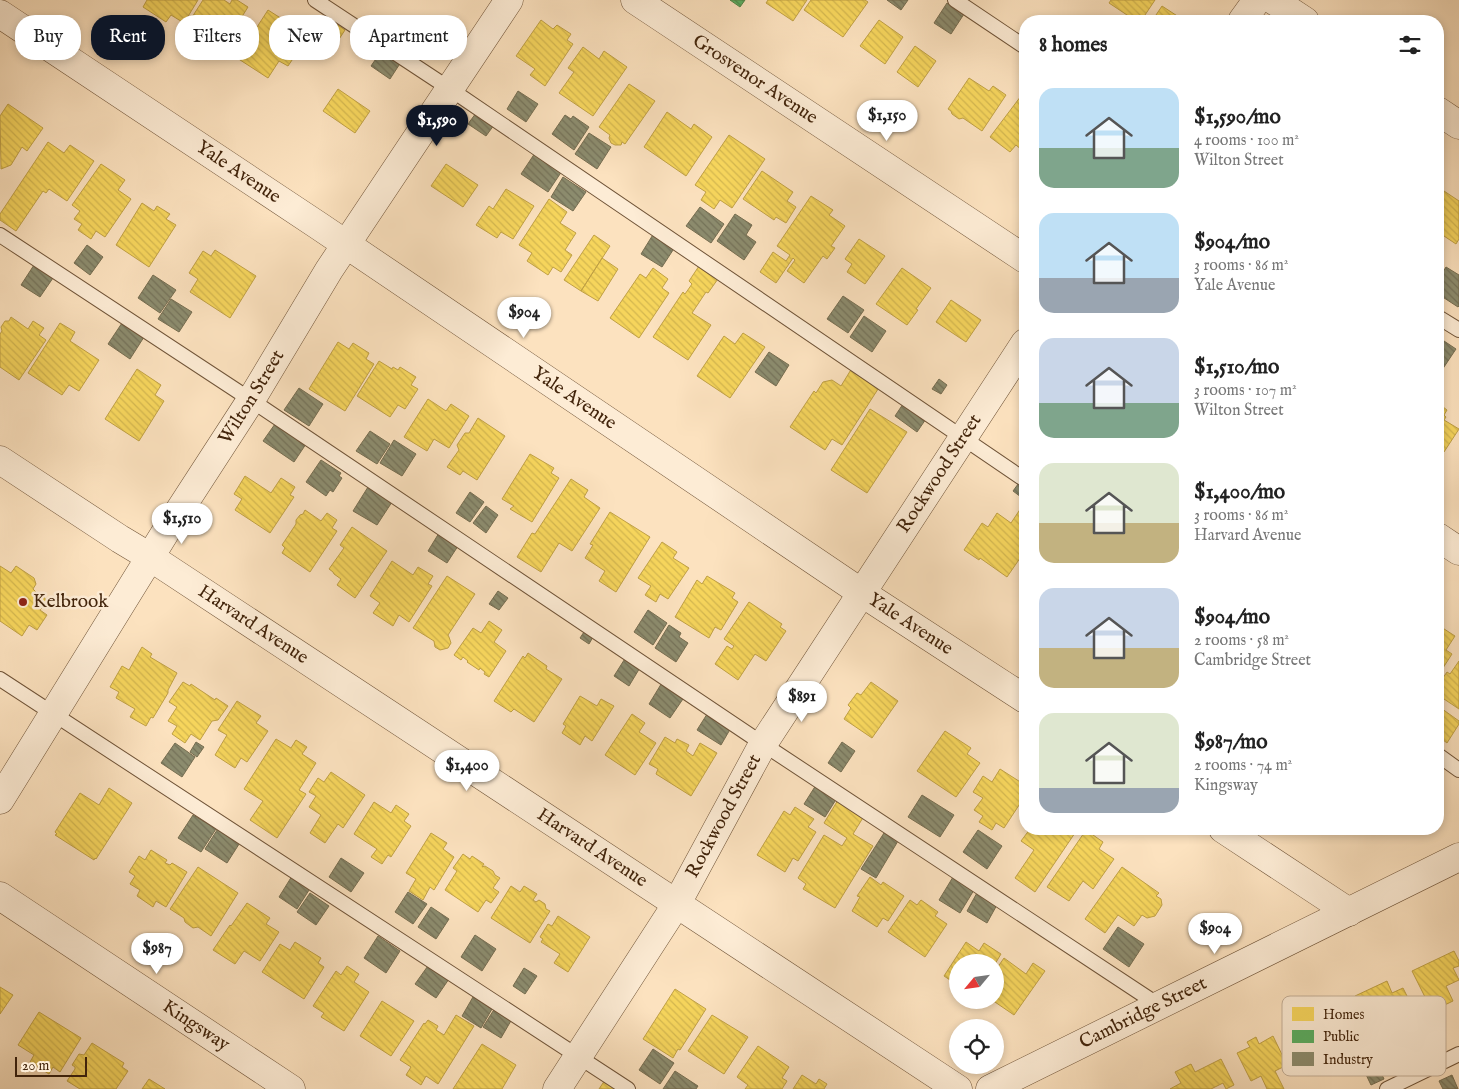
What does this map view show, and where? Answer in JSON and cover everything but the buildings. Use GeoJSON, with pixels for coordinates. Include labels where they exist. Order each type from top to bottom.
{"type":"FeatureCollection","features":[{"type":"Feature","properties":{"kind":"street","name":"Wilton Street"},"geometry":{"type":"LineString","coordinates":[[0,800],[329,270],[509,0]]}},
{"type":"Feature","properties":{"kind":"street","name":"Grosvenor Avenue"},"geometry":{"type":"LineString","coordinates":[[635,0],[1019,255]]}},
{"type":"Feature","properties":{"kind":"street"},"geometry":{"type":"LineString","coordinates":[[1246,15],[1257,0]]}},
{"type":"Feature","properties":{"kind":"street"},"geometry":{"type":"LineString","coordinates":[[1273,0],[1296,15]]}},
{"type":"Feature","properties":{"kind":"street","name":"Yale Avenue"},"geometry":{"type":"LineString","coordinates":[[0,14],[862,593],[1019,695]]}},
{"type":"Feature","properties":{"kind":"street"},"geometry":{"type":"LineString","coordinates":[[1444,115],[1459,125]]}},
{"type":"Feature","properties":{"kind":"street","name":"Rockwood Street"},"geometry":{"type":"LineString","coordinates":[[558,1089],[676,905],[763,744],[1019,352]]}},
{"type":"Feature","properties":{"kind":"street","name":"Harvard Avenue"},"geometry":{"type":"LineString","coordinates":[[0,460],[958,1089]]}},
{"type":"Feature","properties":{"kind":"street"},"geometry":{"type":"LineString","coordinates":[[1444,541],[1459,551]]}},
{"type":"Feature","properties":{"kind":"street"},"geometry":{"type":"LineString","coordinates":[[1232,835],[1350,912]]}},
{"type":"Feature","properties":{"kind":"street","name":"Cambridge Street"},"geometry":{"type":"LineString","coordinates":[[990,1089],[1459,857]]}},
{"type":"Feature","properties":{"kind":"street","name":"Kingsway"},"geometry":{"type":"LineString","coordinates":[[0,896],[291,1089]]}},
{"type":"Feature","properties":{"kind":"lane"},"geometry":{"type":"LineString","coordinates":[[315,0],[450,89],[1019,476]]}},
{"type":"Feature","properties":{"kind":"lane"},"geometry":{"type":"LineString","coordinates":[[955,0],[1019,43]]}},
{"type":"Feature","properties":{"kind":"lane"},"geometry":{"type":"LineString","coordinates":[[0,235],[763,744],[1160,1006]]}},
{"type":"Feature","properties":{"kind":"lane"},"geometry":{"type":"LineString","coordinates":[[1444,321],[1459,330]]}},
{"type":"Feature","properties":{"kind":"lane"},"geometry":{"type":"LineString","coordinates":[[0,678],[628,1089]]}},
{"type":"Feature","properties":{"kind":"lane"},"geometry":{"type":"LineString","coordinates":[[1444,759],[1459,770]]}},
{"type":"Feature","properties":{"kind":"lane"},"geometry":{"type":"LineString","coordinates":[[1446,1060],[1459,1054]]}},
{"type":"Feature","properties":{"kind":"lane"},"geometry":{"type":"LineString","coordinates":[[1387,1089],[1414,1076]]}},
{"type":"Feature","properties":{"kind":"place","name":"Kelbrook"},"geometry":{"type":"Point","coordinates":[23,602]}}]}
